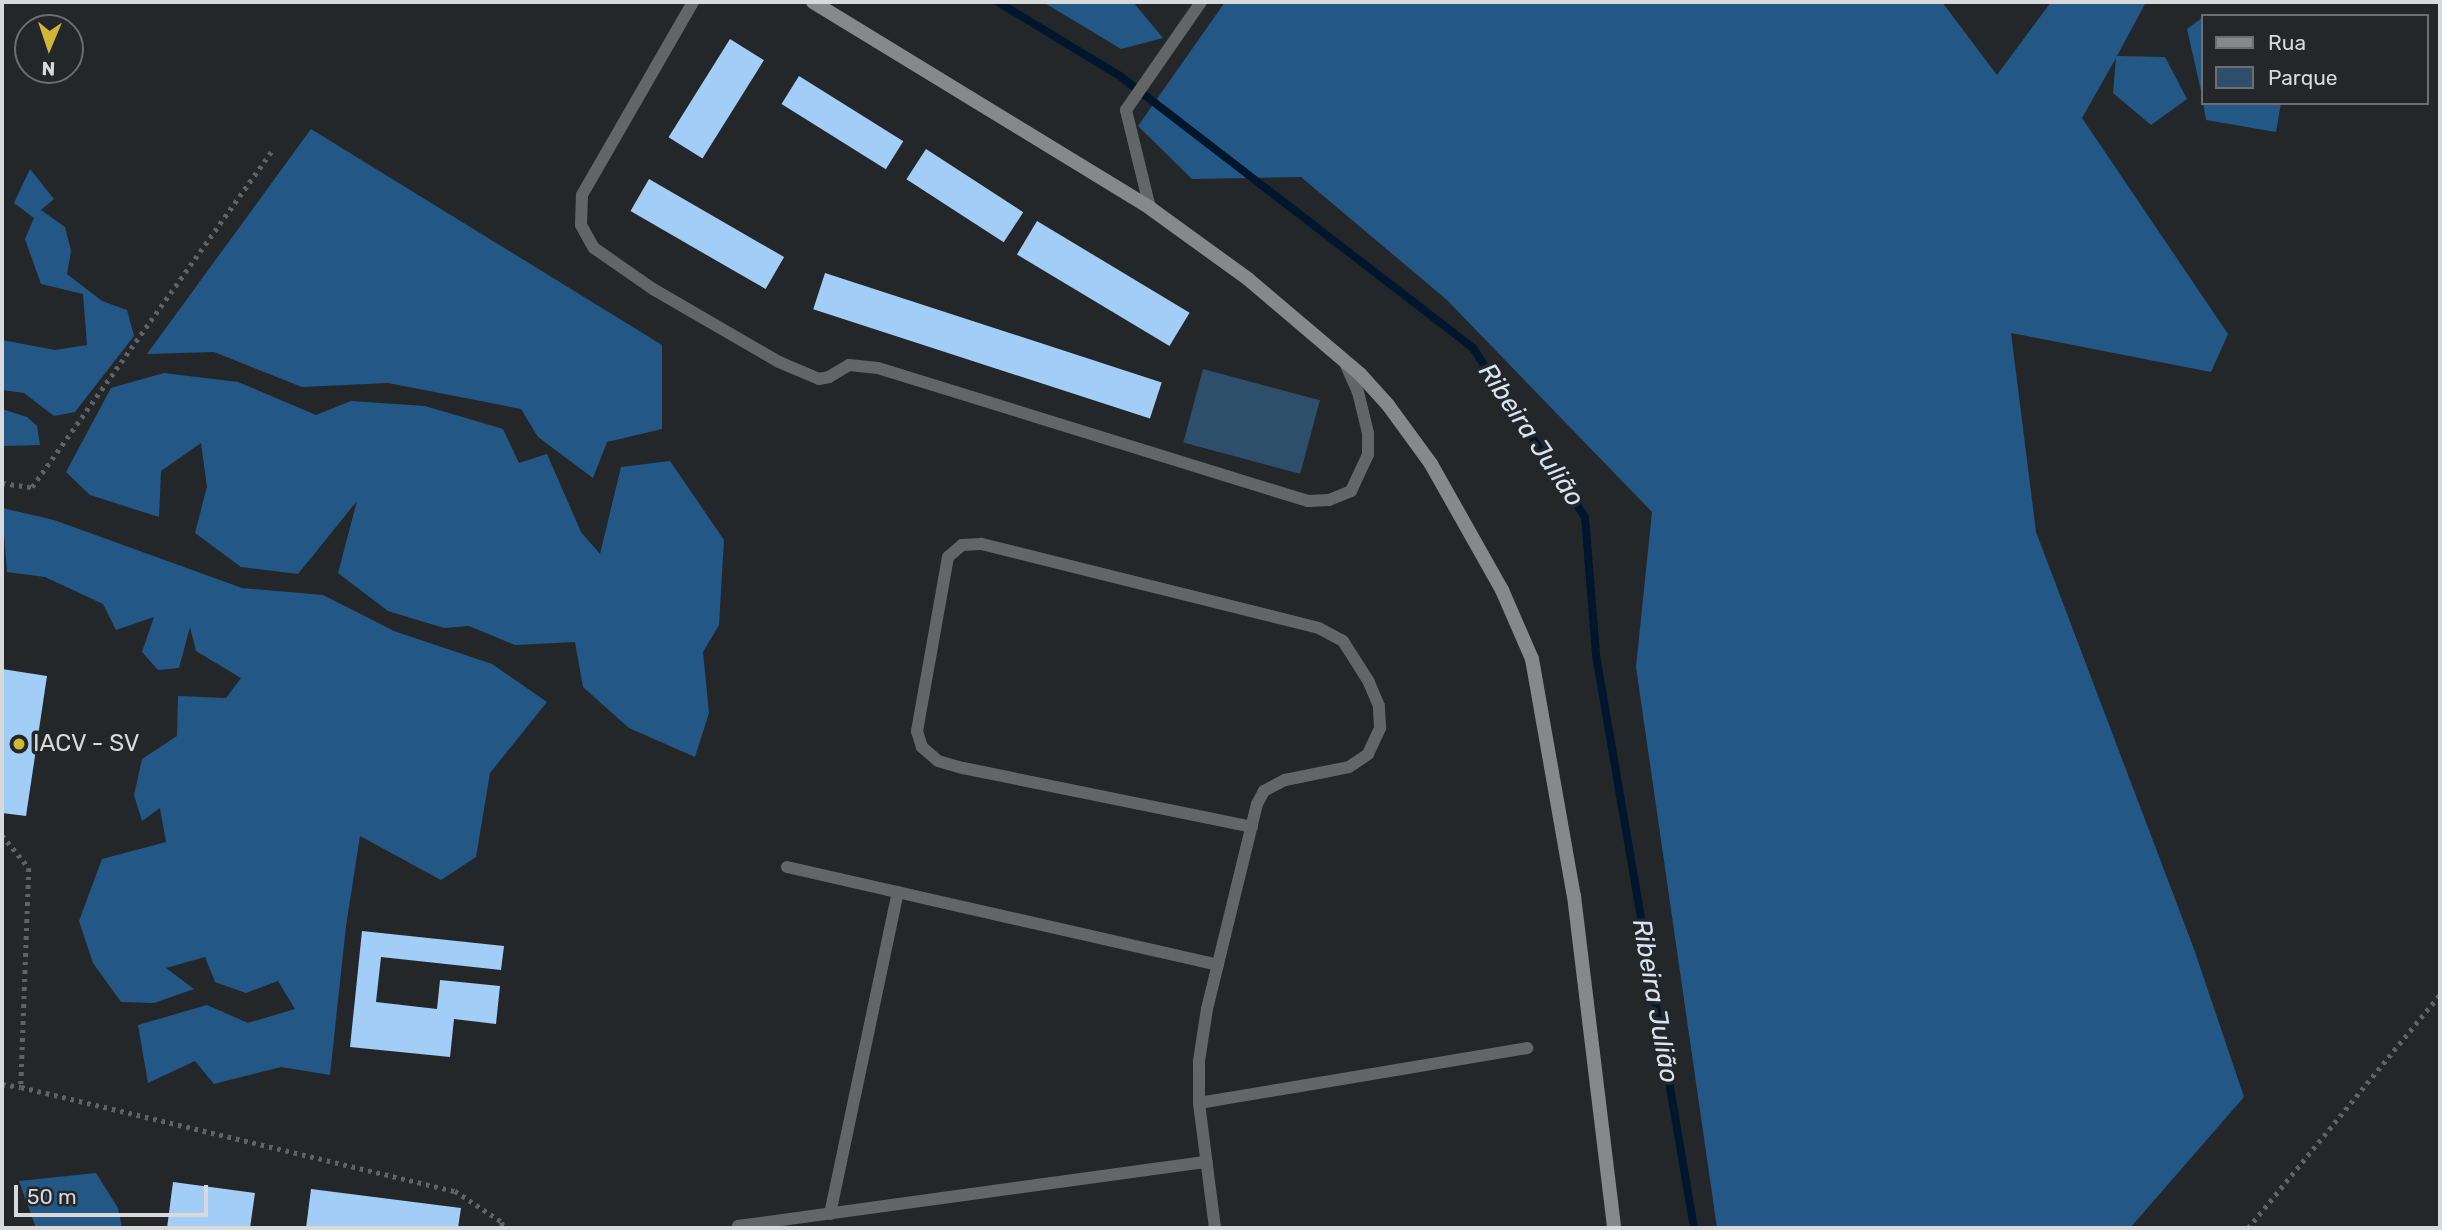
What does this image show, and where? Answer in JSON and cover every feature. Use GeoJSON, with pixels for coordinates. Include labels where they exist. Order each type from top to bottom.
{"type":"FeatureCollection","features":[{"type":"Feature","properties":{"kind":"main road"},"geometry":{"type":"LineString","coordinates":[[813,2],[1150,208],[1248,279],[1341,355],[1388,405],[1431,464],[1502,590],[1532,659],[1574,896],[1614,1228]]}},
{"type":"Feature","properties":{"kind":"lane"},"geometry":{"type":"LineString","coordinates":[[693,2],[582,195],[581,225],[594,248],[653,289],[779,362],[819,379],[829,377],[849,365],[878,368],[1297,500],[1319,501],[1336,498],[1351,491],[1363,471],[1370,444],[1358,391],[1341,355]]}},
{"type":"Feature","properties":{"kind":"lane"},"geometry":{"type":"LineString","coordinates":[[1150,208],[1126,110],[1201,2]]}},
{"type":"Feature","properties":{"kind":"lane"},"geometry":{"type":"LineString","coordinates":[[1215,1228],[1199,1103],[1199,1060],[1218,965],[1252,827],[1264,791],[1285,780],[1349,767],[1368,754],[1380,728],[1379,706],[1369,682],[1343,641],[1319,628],[981,544],[962,545],[948,557],[917,731],[922,747],[938,761],[963,768],[1252,827]]}},
{"type":"Feature","properties":{"kind":"lane"},"geometry":{"type":"LineString","coordinates":[[787,867],[1218,965]]}},
{"type":"Feature","properties":{"kind":"lane"},"geometry":{"type":"LineString","coordinates":[[830,1214],[898,892]]}},
{"type":"Feature","properties":{"kind":"lane"},"geometry":{"type":"LineString","coordinates":[[1199,1103],[1527,1048]]}},
{"type":"Feature","properties":{"kind":"lane"},"geometry":{"type":"LineString","coordinates":[[738,1226],[1207,1162]]}},
{"type":"Feature","properties":{"kind":"path"},"geometry":{"type":"LineString","coordinates":[[2,483],[32,487],[272,150]]}},
{"type":"Feature","properties":{"kind":"path"},"geometry":{"type":"LineString","coordinates":[[2,835],[29,868],[20,1087]]}},
{"type":"Feature","properties":{"kind":"path"},"geometry":{"type":"LineString","coordinates":[[2248,1228],[2440,994]]}},
{"type":"Feature","properties":{"kind":"path"},"geometry":{"type":"LineString","coordinates":[[2,1084],[455,1191],[502,1222],[503,1228]]}},
{"type":"Feature","properties":{"kind":"green space"},"geometry":{"type":"Polygon","coordinates":[[[1203,369],[1320,400],[1300,474],[1183,442],[1203,369]]]}},
{"type":"Feature","properties":{"kind":"shaded area"},"geometry":{"type":"Polygon","coordinates":[[[1043,2],[1133,2],[1163,38],[1121,49],[1043,2]]]}},
{"type":"Feature","properties":{"kind":"shaded area"},"geometry":{"type":"Polygon","coordinates":[[[1225,2],[1942,2],[1997,75],[2051,2],[2146,2],[2117,56],[2165,57],[2187,99],[2151,125],[2113,93],[2116,58],[2082,118],[2228,334],[2211,372],[2011,333],[2036,532],[2194,949],[2244,1097],[2130,1228],[1717,1228],[1636,667],[1652,512],[1447,300],[1301,177],[1192,179],[1138,126],[1225,2]]]}},
{"type":"Feature","properties":{"kind":"shaded area"},"geometry":{"type":"Polygon","coordinates":[[[2200,19],[2200,86],[2187,29],[2200,19]]]}},
{"type":"Feature","properties":{"kind":"shaded area"},"geometry":{"type":"Polygon","coordinates":[[[2203,105],[2281,105],[2276,132],[2206,120],[2203,105]]]}},
{"type":"Feature","properties":{"kind":"shaded area"},"geometry":{"type":"Polygon","coordinates":[[[311,129],[662,345],[662,429],[607,442],[593,478],[538,437],[521,409],[388,383],[302,387],[214,352],[147,354],[311,129]]]}},
{"type":"Feature","properties":{"kind":"shaded area"},"geometry":{"type":"Polygon","coordinates":[[[30,169],[54,199],[41,210],[65,227],[71,251],[67,274],[102,301],[127,310],[134,336],[75,412],[54,416],[24,393],[2,390],[2,340],[55,350],[87,345],[83,294],[41,284],[25,239],[34,218],[14,203],[30,169]]]}},
{"type":"Feature","properties":{"kind":"shaded area"},"geometry":{"type":"Polygon","coordinates":[[[164,373],[238,382],[316,415],[351,401],[425,406],[503,429],[519,463],[547,454],[581,532],[600,554],[621,467],[670,461],[724,540],[719,625],[703,652],[709,713],[695,757],[629,728],[583,687],[575,642],[515,645],[469,626],[444,628],[388,611],[338,573],[357,501],[298,574],[241,567],[195,533],[207,487],[201,443],[161,471],[159,517],[90,495],[66,472],[111,388],[164,373]]]}},
{"type":"Feature","properties":{"kind":"shaded area"},"geometry":{"type":"Polygon","coordinates":[[[2,409],[27,417],[37,426],[40,445],[2,446],[2,409]]]}},
{"type":"Feature","properties":{"kind":"shaded area"},"geometry":{"type":"Polygon","coordinates":[[[2,508],[54,520],[242,588],[323,595],[394,631],[492,664],[547,702],[490,773],[476,857],[441,880],[360,836],[346,926],[330,1075],[281,1067],[214,1084],[195,1061],[148,1083],[138,1025],[207,1005],[248,1023],[295,1009],[278,981],[246,993],[215,982],[205,957],[166,968],[194,989],[154,1003],[121,1002],[93,963],[79,921],[102,859],[166,842],[160,808],[142,821],[134,795],[142,759],[177,736],[178,696],[226,698],[241,678],[196,651],[190,627],[179,668],[158,670],[142,652],[154,617],[116,630],[103,604],[45,577],[7,572],[2,508]]]}},
{"type":"Feature","properties":{"kind":"shaded area"},"geometry":{"type":"Polygon","coordinates":[[[96,1173],[118,1208],[122,1228],[36,1228],[19,1181],[96,1173]]]}},
{"type":"Feature","properties":{"kind":"building"},"geometry":{"type":"Polygon","coordinates":[[[730,39],[764,60],[702,159],[669,137],[730,39]]]}},
{"type":"Feature","properties":{"kind":"building"},"geometry":{"type":"Polygon","coordinates":[[[799,76],[903,141],[886,169],[782,104],[799,76]]]}},
{"type":"Feature","properties":{"kind":"building"},"geometry":{"type":"Polygon","coordinates":[[[926,149],[1023,212],[1004,242],[906,179],[926,149]]]}},
{"type":"Feature","properties":{"kind":"building"},"geometry":{"type":"Polygon","coordinates":[[[649,179],[784,257],[766,289],[630,211],[649,179]]]}},
{"type":"Feature","properties":{"kind":"building"},"geometry":{"type":"Polygon","coordinates":[[[1037,221],[1190,313],[1169,346],[1017,254],[1037,221]]]}},
{"type":"Feature","properties":{"kind":"building"},"geometry":{"type":"Polygon","coordinates":[[[825,273],[1162,382],[1150,419],[813,309],[825,273]]]}},
{"type":"Feature","properties":{"kind":"building","name":"IACV - SV"},"geometry":{"type":"Polygon","coordinates":[[[2,669],[47,676],[26,816],[2,813],[2,669]]]}},
{"type":"Feature","properties":{"kind":"building"},"geometry":{"type":"Polygon","coordinates":[[[362,931],[504,946],[501,970],[381,957],[376,1002],[437,1009],[440,980],[500,986],[496,1024],[454,1019],[450,1057],[350,1047],[362,931]]]}},
{"type":"Feature","properties":{"kind":"building"},"geometry":{"type":"Polygon","coordinates":[[[173,1182],[255,1193],[250,1228],[167,1228],[173,1182]]]}},
{"type":"Feature","properties":{"kind":"building"},"geometry":{"type":"Polygon","coordinates":[[[311,1189],[461,1208],[458,1228],[306,1228],[311,1189]]]}},
{"type":"Feature","properties":{"kind":"waterway","name":"Ribeira Julião"},"geometry":{"type":"LineString","coordinates":[[998,2],[1120,76],[1473,348],[1585,517],[1596,655],[1694,1228]]}},
{"type":"Feature","properties":{"kind":"place","name":"IACV - SV"},"geometry":{"type":"Point","coordinates":[19,744]}}]}
